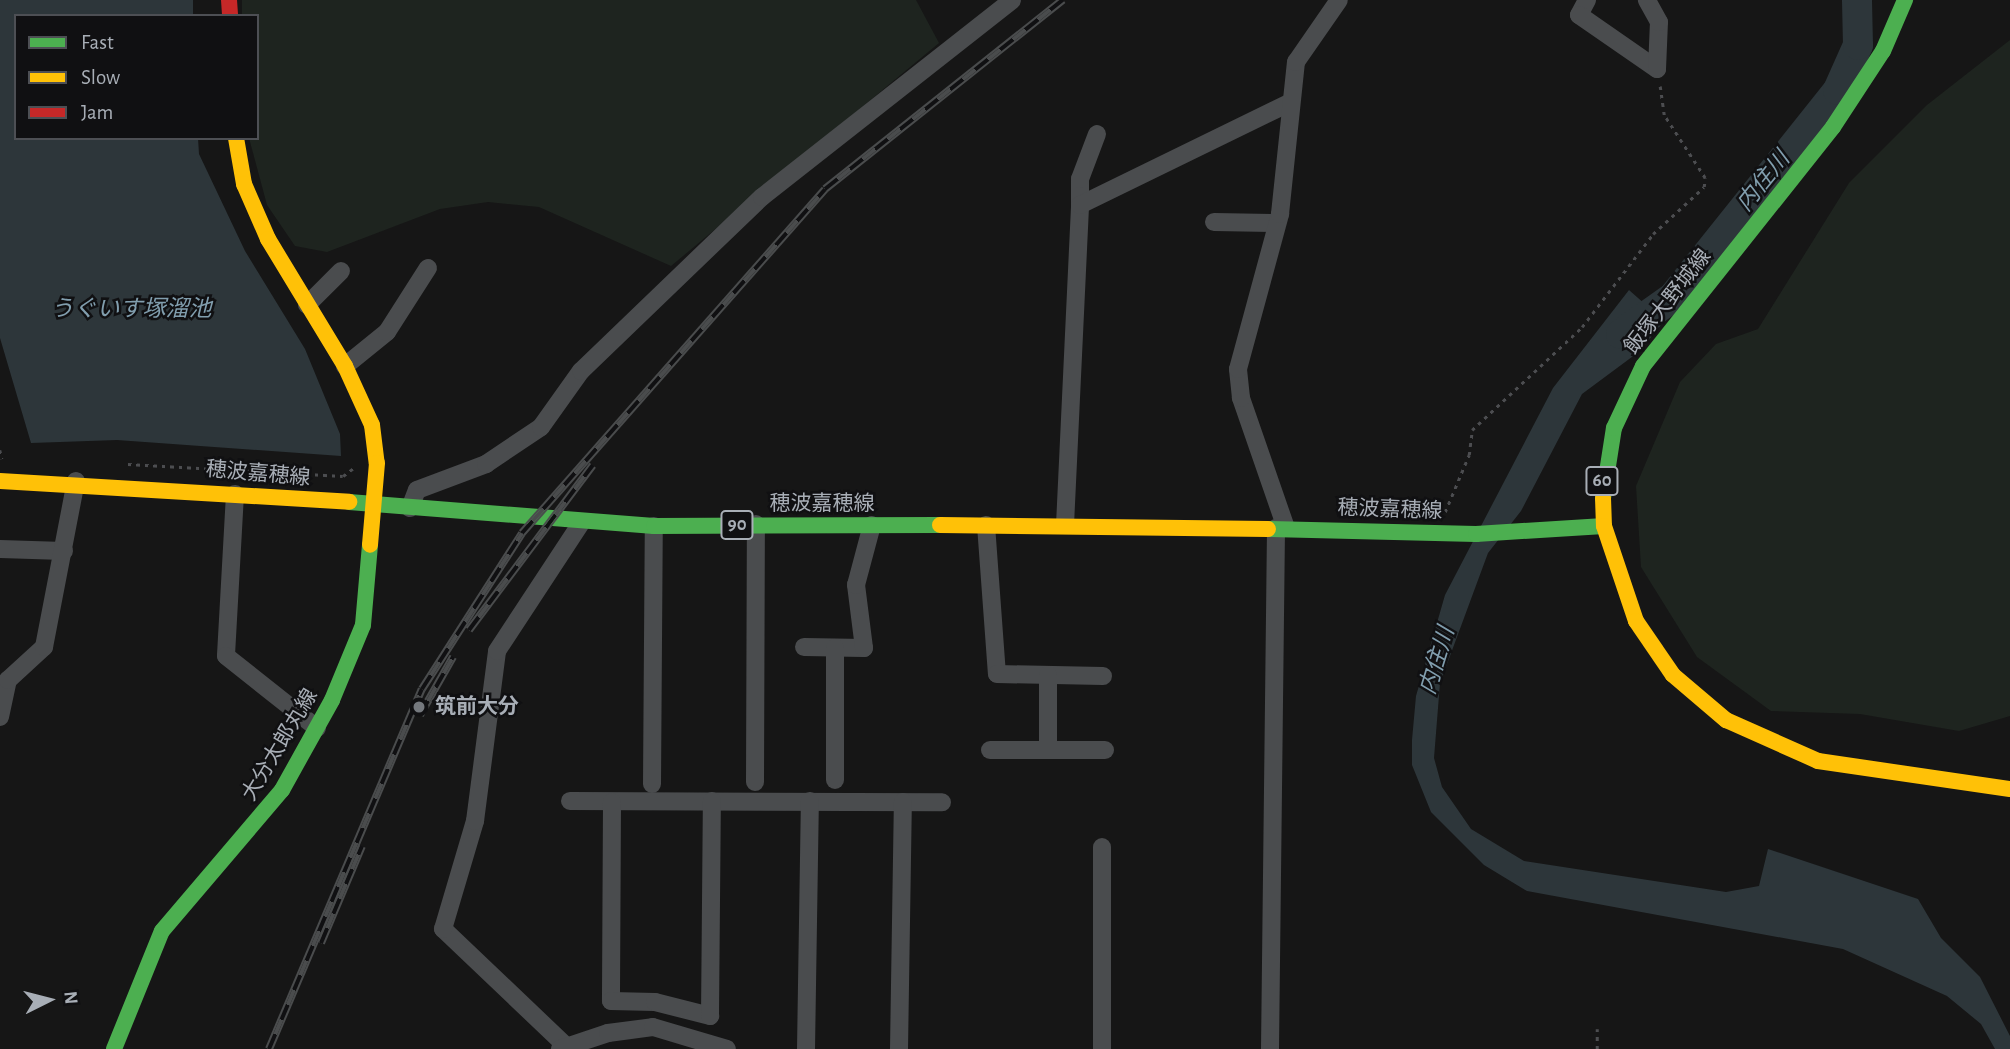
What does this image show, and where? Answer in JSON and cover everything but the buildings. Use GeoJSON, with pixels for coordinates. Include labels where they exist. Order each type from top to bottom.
{"type":"FeatureCollection","features":[{"type":"Feature","properties":{"kind":"main road","name":"飯塚大野城線"},"geometry":{"type":"LineString","coordinates":[[1905,0],[1883,51],[1833,127],[1643,366],[1614,428],[1602,483],[1604,526],[1636,621],[1673,674],[1726,720],[1818,761],[2010,789]]}},
{"type":"Feature","properties":{"kind":"main road","name":"大分太郎丸線"},"geometry":{"type":"LineString","coordinates":[[114,1049],[162,931],[282,790],[317,728],[361,634],[376,444],[365,403],[268,239],[244,184],[236,140]]}},
{"type":"Feature","properties":{"kind":"main road","name":"穂波嘉穂線"},"geometry":{"type":"LineString","coordinates":[[0,481],[76,481],[581,523],[654,526],[1066,524],[1476,534],[1604,526]]}},
{"type":"Feature","properties":{"kind":"street"},"geometry":{"type":"LineString","coordinates":[[410,508],[417,491],[486,464],[541,427],[581,371],[762,197],[1012,0]]}},
{"type":"Feature","properties":{"kind":"street"},"geometry":{"type":"LineString","coordinates":[[1270,1049],[1281,528],[1241,398],[1238,369],[1277,223],[1288,169],[1289,103],[1296,62],[1339,0]]}},
{"type":"Feature","properties":{"kind":"street"},"geometry":{"type":"LineString","coordinates":[[1587,0],[1579,15],[1657,69]]}},
{"type":"Feature","properties":{"kind":"street"},"geometry":{"type":"LineString","coordinates":[[1647,0],[1659,22],[1657,69]]}},
{"type":"Feature","properties":{"kind":"street"},"geometry":{"type":"LineString","coordinates":[[1080,205],[1289,103]]}},
{"type":"Feature","properties":{"kind":"street"},"geometry":{"type":"LineString","coordinates":[[1066,524],[1080,179],[1097,134]]}},
{"type":"Feature","properties":{"kind":"street"},"geometry":{"type":"LineString","coordinates":[[1214,222],[1277,223]]}},
{"type":"Feature","properties":{"kind":"street"},"geometry":{"type":"LineString","coordinates":[[345,366],[387,332],[428,268]]}},
{"type":"Feature","properties":{"kind":"street"},"geometry":{"type":"LineString","coordinates":[[307,305],[341,271]]}},
{"type":"Feature","properties":{"kind":"street"},"geometry":{"type":"LineString","coordinates":[[0,717],[4,680],[44,647],[76,481]]}},
{"type":"Feature","properties":{"kind":"street"},"geometry":{"type":"LineString","coordinates":[[235,494],[226,656],[317,728]]}},
{"type":"Feature","properties":{"kind":"street"},"geometry":{"type":"LineString","coordinates":[[581,523],[497,651],[475,821],[443,929],[569,1047],[653,1027],[727,1049]]}},
{"type":"Feature","properties":{"kind":"street"},"geometry":{"type":"LineString","coordinates":[[755,782],[756,524]]}},
{"type":"Feature","properties":{"kind":"street"},"geometry":{"type":"LineString","coordinates":[[986,524],[997,674],[1103,676]]}},
{"type":"Feature","properties":{"kind":"street"},"geometry":{"type":"LineString","coordinates":[[804,647],[864,648],[856,585],[872,525]]}},
{"type":"Feature","properties":{"kind":"street"},"geometry":{"type":"LineString","coordinates":[[652,784],[654,526]]}},
{"type":"Feature","properties":{"kind":"street"},"geometry":{"type":"LineString","coordinates":[[0,549],[64,551]]}},
{"type":"Feature","properties":{"kind":"street"},"geometry":{"type":"LineString","coordinates":[[835,648],[835,780]]}},
{"type":"Feature","properties":{"kind":"street"},"geometry":{"type":"LineString","coordinates":[[1048,675],[1048,750]]}},
{"type":"Feature","properties":{"kind":"street"},"geometry":{"type":"LineString","coordinates":[[990,750],[1105,750]]}},
{"type":"Feature","properties":{"kind":"street"},"geometry":{"type":"LineString","coordinates":[[570,801],[942,802]]}},
{"type":"Feature","properties":{"kind":"street"},"geometry":{"type":"LineString","coordinates":[[612,802],[611,1001],[655,1002],[710,1016],[712,801]]}},
{"type":"Feature","properties":{"kind":"street"},"geometry":{"type":"LineString","coordinates":[[806,1049],[810,801]]}},
{"type":"Feature","properties":{"kind":"street"},"geometry":{"type":"LineString","coordinates":[[899,1049],[903,802]]}},
{"type":"Feature","properties":{"kind":"street"},"geometry":{"type":"LineString","coordinates":[[1102,847],[1102,1049]]}},
{"type":"Feature","properties":{"kind":"path"},"geometry":{"type":"LineString","coordinates":[[1435,533],[1469,455],[1472,430],[1582,327],[1653,234],[1704,187],[1705,178],[1664,115],[1657,69]]}},
{"type":"Feature","properties":{"kind":"path"},"geometry":{"type":"LineString","coordinates":[[128,460],[343,476],[356,458]]}},
{"type":"Feature","properties":{"kind":"path"},"geometry":{"type":"LineString","coordinates":[[1597,1029],[1597,1049]]}},
{"type":"Feature","properties":{"kind":"shaded area"},"geometry":{"type":"Polygon","coordinates":[[[242,0],[916,0],[939,43],[671,266],[539,207],[488,202],[440,209],[327,252],[295,246],[267,205],[250,140],[259,140],[259,14],[242,14],[242,0]]]}},
{"type":"Feature","properties":{"kind":"shaded area"},"geometry":{"type":"Polygon","coordinates":[[[2010,40],[2010,716],[1959,731],[1860,714],[1771,711],[1697,657],[1641,567],[1636,486],[1680,382],[1716,344],[1758,329],[1849,183],[1927,105],[2010,40]]]}},
{"type":"Feature","properties":{"kind":"water","name":"うぐいす塚溜池"},"geometry":{"type":"Polygon","coordinates":[[[0,0],[193,0],[193,14],[14,14],[14,140],[198,140],[199,154],[245,251],[305,349],[340,434],[341,456],[117,440],[31,443],[0,338],[0,0]]]}},
{"type":"Feature","properties":{"kind":"water"},"geometry":{"type":"Polygon","coordinates":[[[1629,290],[1664,321],[1640,351],[1582,394],[1521,511],[1488,553],[1440,683],[1434,758],[1442,787],[1471,829],[1524,861],[1726,892],[1759,886],[1768,849],[1918,899],[1941,938],[1980,977],[2010,1036],[2010,1049],[1995,1049],[1981,1024],[1947,996],[1843,949],[1527,891],[1484,865],[1431,812],[1412,765],[1412,740],[1416,696],[1445,595],[1553,388],[1629,290]]]}},
{"type":"Feature","properties":{"kind":"waterway","name":"内住川"},"geometry":{"type":"LineString","coordinates":[[1621,334],[1673,297],[1838,90],[1858,45],[1857,0]]}},
{"type":"Feature","properties":{"kind":"railway"},"geometry":{"type":"LineString","coordinates":[[269,1049],[422,689],[522,533],[825,189],[1063,0]]}},
{"type":"Feature","properties":{"kind":"railway"},"geometry":{"type":"LineString","coordinates":[[469,630],[593,465]]}},
{"type":"Feature","properties":{"kind":"railway"},"geometry":{"type":"LineString","coordinates":[[420,715],[453,657]]}},
{"type":"Feature","properties":{"kind":"railway"},"geometry":{"type":"LineString","coordinates":[[321,943],[362,846]]}},
{"type":"Feature","properties":{"kind":"traffic: fast"},"geometry":{"type":"LineString","coordinates":[[1603,498],[1614,428],[1643,366],[1833,127],[1883,51],[1905,0]]}},
{"type":"Feature","properties":{"kind":"traffic: fast"},"geometry":{"type":"LineString","coordinates":[[349,502],[654,526],[940,525]]}},
{"type":"Feature","properties":{"kind":"traffic: fast"},"geometry":{"type":"LineString","coordinates":[[1268,529],[1476,534],[1604,526]]}},
{"type":"Feature","properties":{"kind":"traffic: fast"},"geometry":{"type":"LineString","coordinates":[[114,1049],[162,931],[282,790],[332,700],[363,625],[370,545]]}},
{"type":"Feature","properties":{"kind":"traffic: slow"},"geometry":{"type":"LineString","coordinates":[[236,140],[244,184],[268,239],[345,366],[372,425],[377,463],[370,545]]}},
{"type":"Feature","properties":{"kind":"traffic: slow"},"geometry":{"type":"LineString","coordinates":[[0,481],[349,502]]}},
{"type":"Feature","properties":{"kind":"traffic: slow"},"geometry":{"type":"LineString","coordinates":[[1603,498],[1604,526],[1636,621],[1673,675],[1726,720],[1818,761],[2010,789]]}},
{"type":"Feature","properties":{"kind":"traffic: slow"},"geometry":{"type":"LineString","coordinates":[[940,525],[1268,529]]}},
{"type":"Feature","properties":{"kind":"traffic: jam"},"geometry":{"type":"LineString","coordinates":[[229,0],[230,14]]}},
{"type":"Feature","properties":{"kind":"place","name":"筑前大分"},"geometry":{"type":"Point","coordinates":[419,707]}}]}
